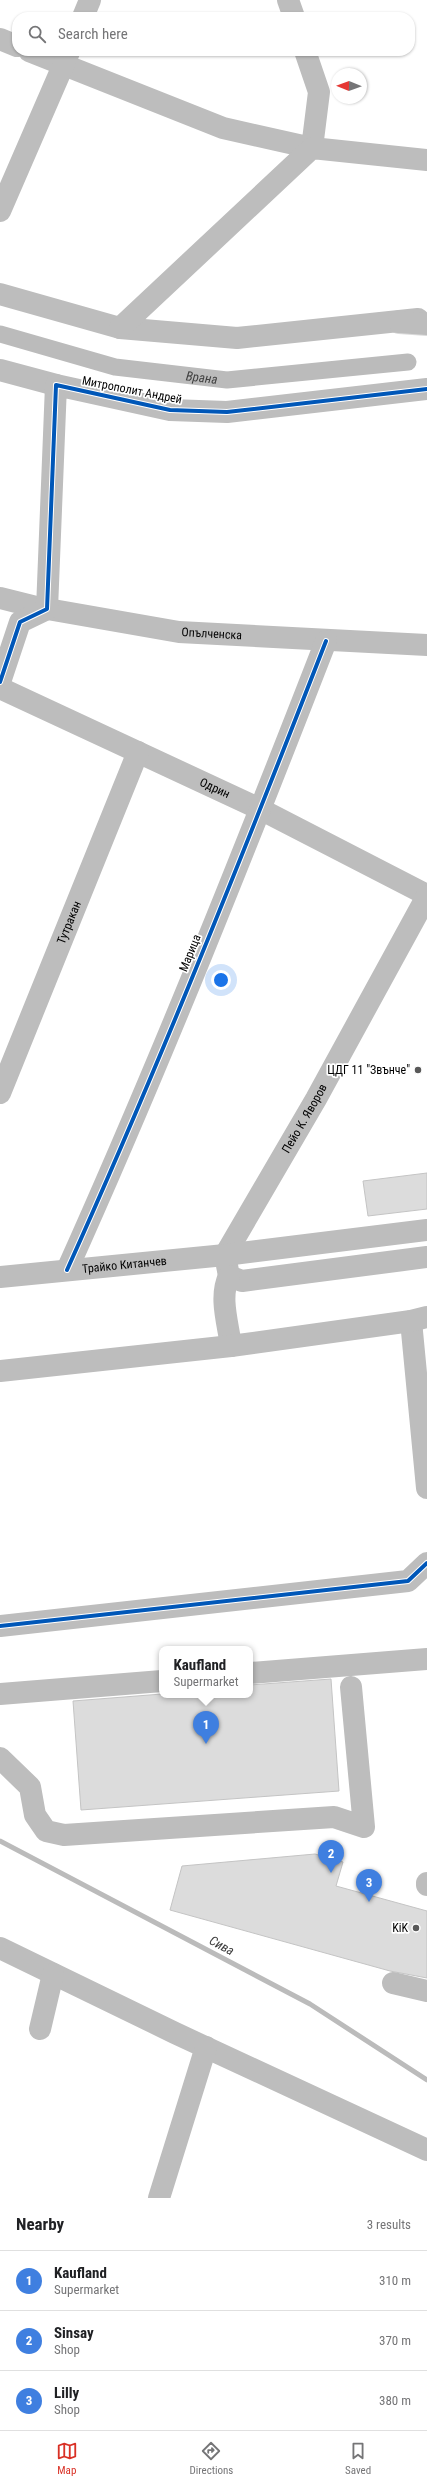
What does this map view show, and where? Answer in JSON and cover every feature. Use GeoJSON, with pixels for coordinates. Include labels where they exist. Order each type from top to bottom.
{"type":"FeatureCollection","features":[{"type":"Feature","properties":{"kind":"street"},"geometry":{"type":"LineString","coordinates":[[86,12],[90,0]]}},
{"type":"Feature","properties":{"kind":"street"},"geometry":{"type":"LineString","coordinates":[[288,0],[292,12]]}},
{"type":"Feature","properties":{"kind":"street"},"geometry":{"type":"LineString","coordinates":[[0,39],[12,44]]}},
{"type":"Feature","properties":{"kind":"street"},"geometry":{"type":"LineString","coordinates":[[56,56],[67,58],[223,128],[312,148],[427,160]]}},
{"type":"Feature","properties":{"kind":"street"},"geometry":{"type":"LineString","coordinates":[[120,328],[312,148],[319,92],[307,56]]}},
{"type":"Feature","properties":{"kind":"street"},"geometry":{"type":"LineString","coordinates":[[0,211],[67,58]]}},
{"type":"Feature","properties":{"kind":"street"},"geometry":{"type":"LineString","coordinates":[[0,294],[120,328],[237,338],[427,318]]}},
{"type":"Feature","properties":{"kind":"street"},"geometry":{"type":"LineString","coordinates":[[399,322],[427,324]]}},
{"type":"Feature","properties":{"kind":"street","name":"Митрополит Андрей"},"geometry":{"type":"LineString","coordinates":[[0,370],[56,385],[170,410],[227,412],[427,389]]}},
{"type":"Feature","properties":{"kind":"street"},"geometry":{"type":"LineString","coordinates":[[0,682],[20,622],[47,609],[56,385]]}},
{"type":"Feature","properties":{"kind":"street","name":"Опълченска"},"geometry":{"type":"LineString","coordinates":[[0,598],[47,609],[179,632],[326,641],[427,644]]}},
{"type":"Feature","properties":{"kind":"street","name":"Марица"},"geometry":{"type":"LineString","coordinates":[[67,1270],[109,1176],[260,809],[326,641]]}},
{"type":"Feature","properties":{"kind":"street","name":"Одрин"},"geometry":{"type":"LineString","coordinates":[[0,688],[260,809],[427,895]]}},
{"type":"Feature","properties":{"kind":"street","name":"Тутракан"},"geometry":{"type":"LineString","coordinates":[[0,1093],[138,752]]}},
{"type":"Feature","properties":{"kind":"street","name":"Пейо К. Яворов"},"geometry":{"type":"LineString","coordinates":[[225,1255],[316,1099],[427,895]]}},
{"type":"Feature","properties":{"kind":"street","name":"Трайко Китанчев"},"geometry":{"type":"LineString","coordinates":[[0,1277],[225,1255],[427,1230]]}},
{"type":"Feature","properties":{"kind":"street"},"geometry":{"type":"LineString","coordinates":[[225,1255],[229,1276],[224,1286],[224,1296],[231,1346]]}},
{"type":"Feature","properties":{"kind":"street"},"geometry":{"type":"LineString","coordinates":[[229,1276],[242,1281],[427,1257]]}},
{"type":"Feature","properties":{"kind":"street"},"geometry":{"type":"LineString","coordinates":[[0,1371],[231,1346],[419,1319],[427,1488]]}},
{"type":"Feature","properties":{"kind":"street"},"geometry":{"type":"LineString","coordinates":[[0,1626],[408,1580],[427,1563]]}},
{"type":"Feature","properties":{"kind":"street"},"geometry":{"type":"LineString","coordinates":[[253,1674],[427,1659]]}},
{"type":"Feature","properties":{"kind":"street"},"geometry":{"type":"LineString","coordinates":[[0,1694],[159,1681]]}},
{"type":"Feature","properties":{"kind":"street"},"geometry":{"type":"LineString","coordinates":[[0,1758],[30,1787],[35,1815],[46,1831],[64,1835],[334,1817],[364,1827],[351,1687]]}},
{"type":"Feature","properties":{"kind":"street"},"geometry":{"type":"LineString","coordinates":[[0,1948],[206,2047],[427,2150]]}},
{"type":"Feature","properties":{"kind":"street"},"geometry":{"type":"LineString","coordinates":[[40,2029],[53,1974]]}},
{"type":"Feature","properties":{"kind":"street"},"geometry":{"type":"LineString","coordinates":[[393,1983],[427,1991]]}},
{"type":"Feature","properties":{"kind":"street"},"geometry":{"type":"LineString","coordinates":[[159,2198],[206,2047]]}},
{"type":"Feature","properties":{"kind":"building"},"geometry":{"type":"Polygon","coordinates":[[[427,1173],[427,1209],[368,1216],[363,1181],[427,1173]]]}},
{"type":"Feature","properties":{"kind":"building"},"geometry":{"type":"Polygon","coordinates":[[[331,1679],[339,1791],[81,1810],[73,1701],[159,1694],[159,1698],[253,1698],[253,1685],[331,1679]]]}},
{"type":"Feature","properties":{"kind":"building"},"geometry":{"type":"Polygon","coordinates":[[[315,1854],[343,1862],[336,1886],[427,1911],[427,1978],[390,1971],[170,1910],[182,1866],[315,1854]]]}},
{"type":"Feature","properties":{"kind":"waterway","name":"Врана"},"geometry":{"type":"LineString","coordinates":[[0,334],[115,367],[227,380],[408,362]]}},
{"type":"Feature","properties":{"kind":"waterway","name":"Сива"},"geometry":{"type":"LineString","coordinates":[[0,1841],[310,2004],[427,2080]]}},
{"type":"Feature","properties":{"kind":"cycle path"},"geometry":{"type":"LineString","coordinates":[[0,682],[20,622],[47,609],[56,385],[170,410],[227,412],[427,389]]}},
{"type":"Feature","properties":{"kind":"cycle path"},"geometry":{"type":"LineString","coordinates":[[67,1270],[201,957],[326,641]]}},
{"type":"Feature","properties":{"kind":"cycle path"},"geometry":{"type":"LineString","coordinates":[[0,1626],[408,1581],[427,1563]]}},
{"type":"Feature","properties":{"kind":"place","name":"ЦДГ 11 \"Звънче\""},"geometry":{"type":"Point","coordinates":[418,1070]}},
{"type":"Feature","properties":{"kind":"place","name":"Kaufland"},"geometry":{"type":"Point","coordinates":[206,1744]}},
{"type":"Feature","properties":{"kind":"place","name":"Sinsay"},"geometry":{"type":"Point","coordinates":[331,1873]}},
{"type":"Feature","properties":{"kind":"place","name":"Lilly"},"geometry":{"type":"Point","coordinates":[369,1902]}},
{"type":"Feature","properties":{"kind":"place","name":"KiK"},"geometry":{"type":"Point","coordinates":[416,1928]}}]}
